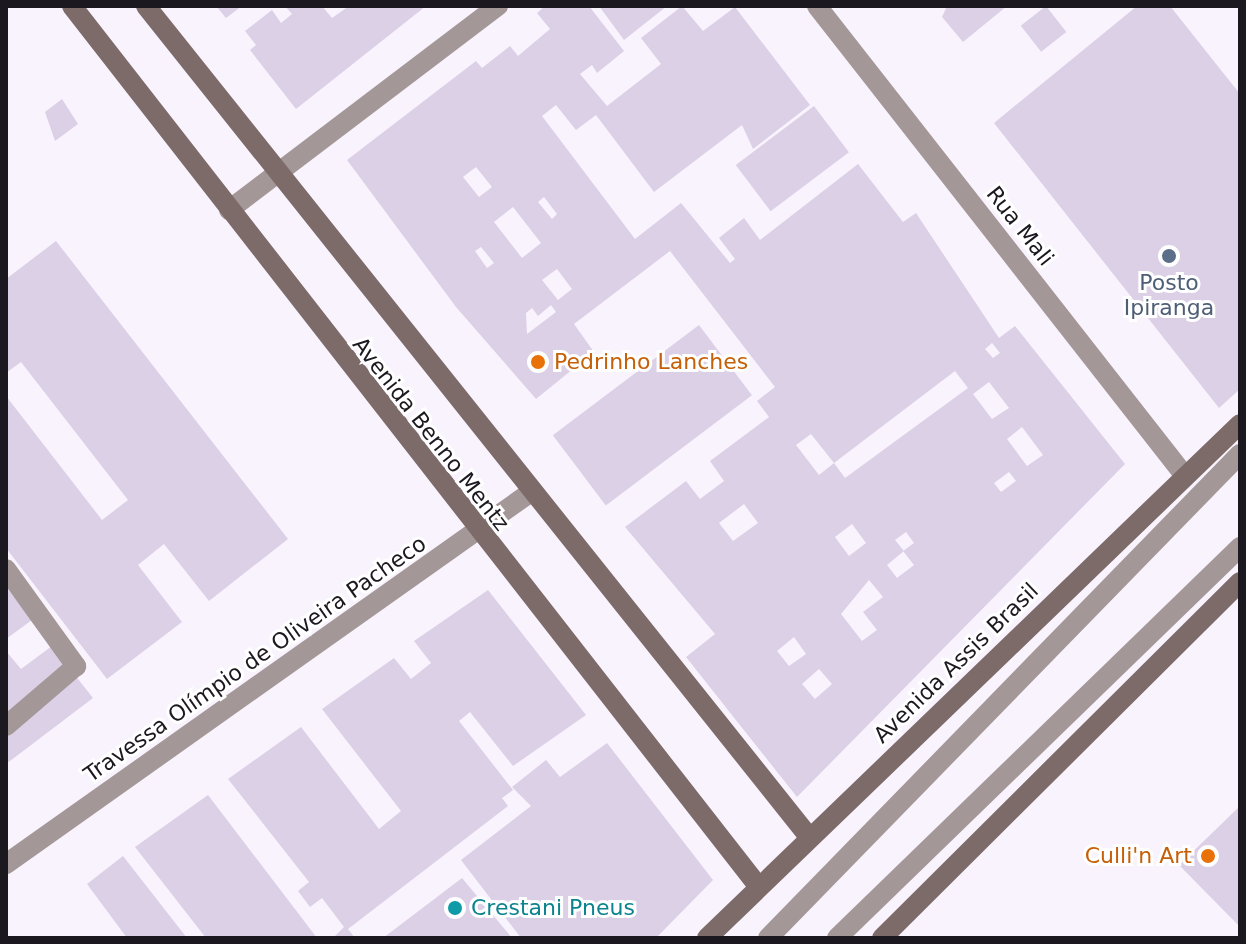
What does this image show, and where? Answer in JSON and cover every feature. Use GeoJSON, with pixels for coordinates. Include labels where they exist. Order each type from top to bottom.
{"type":"FeatureCollection","features":[{"type":"Feature","properties":{"kind":"street","name":"Avenida Benno Mentz"},"geometry":{"type":"LineString","coordinates":[[72,6],[475,532],[758,886]]}},
{"type":"Feature","properties":{"kind":"street","name":"Avenida Benno Mentz"},"geometry":{"type":"LineString","coordinates":[[146,6],[277,174],[810,838]]}},
{"type":"Feature","properties":{"kind":"street"},"geometry":{"type":"LineString","coordinates":[[229,210],[498,6]]}},
{"type":"Feature","properties":{"kind":"street","name":"Rua Mali"},"geometry":{"type":"LineString","coordinates":[[817,6],[1185,476]]}},
{"type":"Feature","properties":{"kind":"street","name":"Avenida Assis Brasil"},"geometry":{"type":"LineString","coordinates":[[707,938],[1240,424]]}},
{"type":"Feature","properties":{"kind":"street"},"geometry":{"type":"LineString","coordinates":[[768,938],[1240,454]]}},
{"type":"Feature","properties":{"kind":"street","name":"Travessa Olímpio de Oliveira Pacheco"},"geometry":{"type":"LineString","coordinates":[[6,864],[531,492]]}},
{"type":"Feature","properties":{"kind":"street"},"geometry":{"type":"LineString","coordinates":[[837,938],[1240,547]]}},
{"type":"Feature","properties":{"kind":"street"},"geometry":{"type":"LineString","coordinates":[[6,569],[76,666],[6,726]]}},
{"type":"Feature","properties":{"kind":"street"},"geometry":{"type":"LineString","coordinates":[[882,938],[1240,582]]}},
{"type":"Feature","properties":{"kind":"building"},"geometry":{"type":"Polygon","coordinates":[[[216,6],[242,6],[226,18],[216,6]]]}},
{"type":"Feature","properties":{"kind":"building"},"geometry":{"type":"Polygon","coordinates":[[[285,6],[322,6],[332,18],[349,6],[426,6],[296,109],[250,50],[256,45],[245,31],[272,10],[281,23],[292,14],[285,6]]]}},
{"type":"Feature","properties":{"kind":"building"},"geometry":{"type":"Polygon","coordinates":[[[545,6],[589,6],[624,51],[597,73],[592,65],[580,74],[607,106],[661,64],[641,38],[682,6],[703,31],[735,7],[810,105],[753,149],[742,125],[654,192],[596,115],[576,130],[556,105],[542,116],[635,239],[681,203],[730,263],[735,259],[719,238],[744,218],[760,240],[858,164],[903,222],[916,213],[999,338],[1015,326],[1125,464],[797,797],[686,657],[715,634],[625,527],[686,481],[700,499],[724,481],[710,461],[769,417],[757,401],[775,387],[670,251],[574,324],[594,352],[536,399],[456,307],[347,160],[476,61],[482,68],[510,46],[518,56],[550,29],[537,13],[545,6]],[[476,167],[463,177],[479,197],[492,187],[476,167]],[[544,197],[538,202],[552,219],[557,214],[544,197]],[[513,207],[494,222],[522,258],[541,243],[513,207]],[[481,247],[475,251],[487,268],[494,263],[481,247]],[[557,269],[542,280],[558,300],[572,289],[557,269]],[[551,305],[538,316],[532,308],[526,313],[527,334],[556,312],[551,305]],[[992,343],[985,349],[993,358],[1000,353],[992,343]],[[955,371],[834,463],[845,478],[968,388],[955,371]],[[989,382],[973,394],[992,419],[1009,408],[989,382]],[[1022,427],[1007,439],[1027,466],[1043,455],[1022,427]],[[811,434],[796,445],[819,475],[834,463],[811,434]],[[1009,472],[994,483],[1001,492],[1016,481],[1009,472]],[[744,504],[719,523],[733,541],[758,523],[744,504]],[[852,524],[835,537],[849,556],[866,543],[852,524]],[[906,532],[895,540],[904,551],[914,543],[906,532]],[[903,552],[887,565],[897,578],[914,565],[903,552]],[[869,580],[841,614],[862,641],[877,630],[863,612],[883,597],[869,580]],[[794,637],[777,651],[789,666],[806,654],[794,637]],[[819,669],[802,684],[815,699],[832,684],[819,669]]]}},
{"type":"Feature","properties":{"kind":"building"},"geometry":{"type":"Polygon","coordinates":[[[599,6],[667,6],[624,40],[599,6]]]}},
{"type":"Feature","properties":{"kind":"building"},"geometry":{"type":"Polygon","coordinates":[[[947,6],[1007,6],[963,42],[942,17],[947,6]]]}},
{"type":"Feature","properties":{"kind":"building"},"geometry":{"type":"Polygon","coordinates":[[[1046,6],[1066,32],[1041,52],[1021,26],[1046,6]]]}},
{"type":"Feature","properties":{"kind":"building","name":"Posto Ipiranga"},"geometry":{"type":"Polygon","coordinates":[[[1137,6],[1170,6],[1240,94],[1240,389],[1219,408],[994,123],[1137,6]]]}},
{"type":"Feature","properties":{"kind":"building"},"geometry":{"type":"Polygon","coordinates":[[[62,99],[78,124],[55,141],[45,112],[62,99]]]}},
{"type":"Feature","properties":{"kind":"building"},"geometry":{"type":"Polygon","coordinates":[[[814,106],[849,152],[771,211],[736,165],[814,106]]]}},
{"type":"Feature","properties":{"kind":"building"},"geometry":{"type":"Polygon","coordinates":[[[56,241],[288,539],[209,601],[164,544],[138,565],[182,622],[107,679],[6,548],[6,396],[102,520],[128,500],[21,362],[6,373],[6,279],[56,241]]]}},
{"type":"Feature","properties":{"kind":"building"},"geometry":{"type":"Polygon","coordinates":[[[699,325],[752,395],[606,505],[553,435],[699,325]]]}},
{"type":"Feature","properties":{"kind":"building"},"geometry":{"type":"Polygon","coordinates":[[[6,587],[32,620],[6,639],[6,587]]]}},
{"type":"Feature","properties":{"kind":"building"},"geometry":{"type":"Polygon","coordinates":[[[488,590],[586,715],[513,766],[470,712],[459,721],[513,790],[502,798],[508,806],[348,929],[355,938],[333,938],[344,927],[322,898],[310,907],[298,891],[309,882],[228,779],[301,727],[379,829],[401,811],[322,709],[394,658],[411,679],[431,663],[414,641],[488,590]]]}},
{"type":"Feature","properties":{"kind":"building"},"geometry":{"type":"Polygon","coordinates":[[[52,646],[93,698],[6,764],[6,651],[21,669],[52,646]]]}},
{"type":"Feature","properties":{"kind":"building"},"geometry":{"type":"Polygon","coordinates":[[[607,743],[713,880],[656,938],[521,938],[461,860],[531,806],[512,787],[546,760],[560,777],[607,743]]]}},
{"type":"Feature","properties":{"kind":"building"},"geometry":{"type":"Polygon","coordinates":[[[208,795],[317,938],[206,938],[135,847],[208,795]]]}},
{"type":"Feature","properties":{"kind":"building"},"geometry":{"type":"Polygon","coordinates":[[[1240,806],[1240,927],[1179,865],[1240,806]]]}},
{"type":"Feature","properties":{"kind":"building"},"geometry":{"type":"Polygon","coordinates":[[[123,856],[187,938],[127,938],[87,884],[123,856]]]}},
{"type":"Feature","properties":{"kind":"building","name":"Crestani Pneus"},"geometry":{"type":"Polygon","coordinates":[[[462,878],[512,938],[383,938],[462,878]]]}},
{"type":"Feature","properties":{"kind":"place","name":"Posto Ipiranga"},"geometry":{"type":"Point","coordinates":[1169,256]}},
{"type":"Feature","properties":{"kind":"place","name":"Pedrinho Lanches"},"geometry":{"type":"Point","coordinates":[538,362]}},
{"type":"Feature","properties":{"kind":"place","name":"Culli'n Art"},"geometry":{"type":"Point","coordinates":[1208,856]}},
{"type":"Feature","properties":{"kind":"place","name":"Crestani Pneus"},"geometry":{"type":"Point","coordinates":[455,908]}}]}
